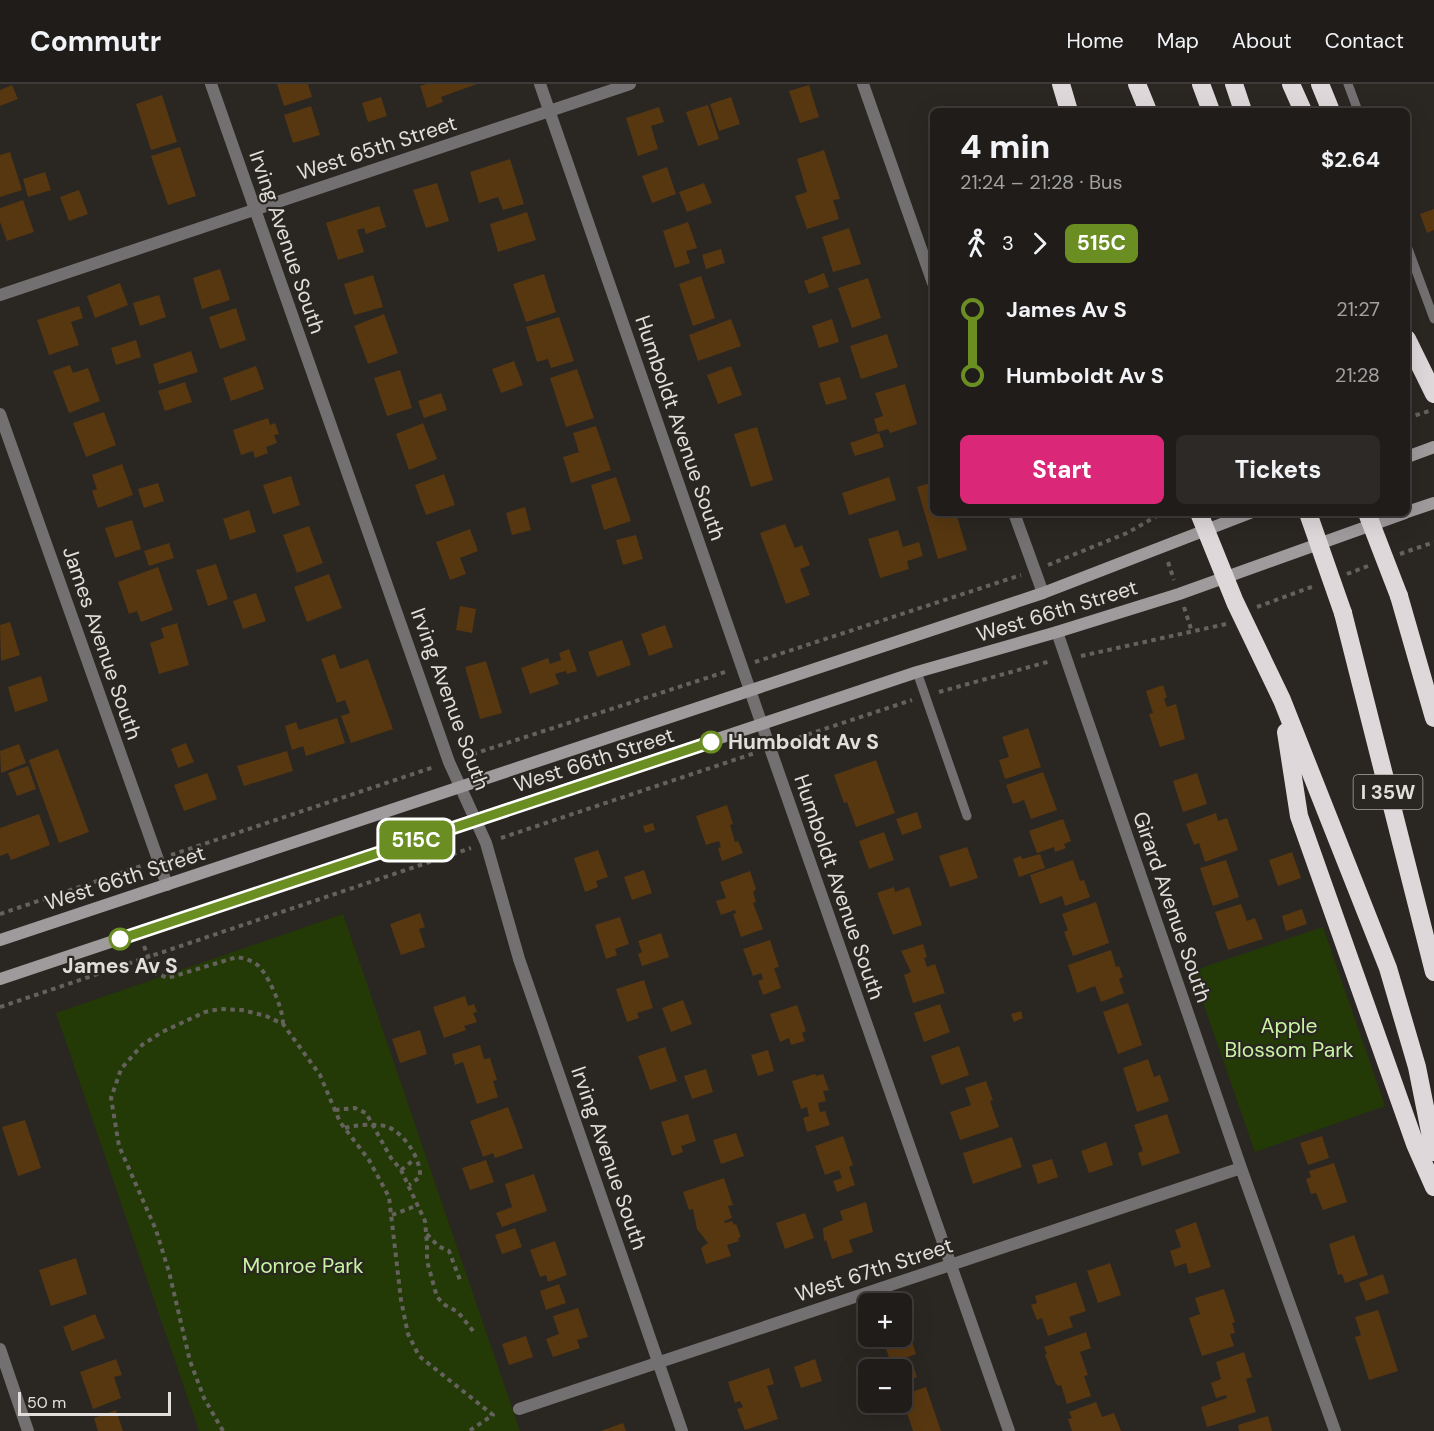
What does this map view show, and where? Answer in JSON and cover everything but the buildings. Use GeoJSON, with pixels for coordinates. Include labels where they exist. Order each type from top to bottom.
{"type":"FeatureCollection","features":[{"type":"Feature","properties":{"kind":"highway"},"geometry":{"type":"LineString","coordinates":[[1060,84],[1068,108]]}},
{"type":"Feature","properties":{"kind":"highway"},"geometry":{"type":"LineString","coordinates":[[1137,84],[1147,108]]}},
{"type":"Feature","properties":{"kind":"highway"},"geometry":{"type":"LineString","coordinates":[[1201,84],[1210,108]]}},
{"type":"Feature","properties":{"kind":"highway"},"geometry":{"type":"LineString","coordinates":[[1234,84],[1242,108]]}},
{"type":"Feature","properties":{"kind":"highway"},"geometry":{"type":"LineString","coordinates":[[1291,84],[1302,108]]}},
{"type":"Feature","properties":{"kind":"highway"},"geometry":{"type":"LineString","coordinates":[[1320,84],[1330,108]]}},
{"type":"Feature","properties":{"kind":"highway"},"geometry":{"type":"LineString","coordinates":[[1410,345],[1434,394]]}},
{"type":"Feature","properties":{"kind":"highway","name":"I 35W"},"geometry":{"type":"LineString","coordinates":[[1309,516],[1343,613],[1434,972]]}},
{"type":"Feature","properties":{"kind":"highway"},"geometry":{"type":"LineString","coordinates":[[1368,516],[1399,596],[1434,718]]}},
{"type":"Feature","properties":{"kind":"highway"},"geometry":{"type":"LineString","coordinates":[[1203,521],[1225,577],[1282,700],[1388,968],[1417,1066],[1434,1152]]}},
{"type":"Feature","properties":{"kind":"highway"},"geometry":{"type":"LineString","coordinates":[[1282,700],[1299,816],[1415,1144],[1434,1187]]}},
{"type":"Feature","properties":{"kind":"main road"},"geometry":{"type":"LineString","coordinates":[[1410,456],[1434,447]]}},
{"type":"Feature","properties":{"kind":"main road","name":"West 66th Street"},"geometry":{"type":"LineString","coordinates":[[1410,512],[1434,503]]}},
{"type":"Feature","properties":{"kind":"main road","name":"West 66th Street"},"geometry":{"type":"LineString","coordinates":[[0,940],[1043,593],[1162,546],[1203,521],[1232,516]]}},
{"type":"Feature","properties":{"kind":"main road","name":"West 66th Street"},"geometry":{"type":"LineString","coordinates":[[0,979],[917,672],[1179,594],[1398,516]]}},
{"type":"Feature","properties":{"kind":"street","name":"Irving Avenue South"},"geometry":{"type":"LineString","coordinates":[[212,84],[449,762],[486,843],[519,959],[682,1431]]}},
{"type":"Feature","properties":{"kind":"street","name":"Humboldt Avenue South"},"geometry":{"type":"LineString","coordinates":[[540,84],[1009,1431]]}},
{"type":"Feature","properties":{"kind":"street","name":"West 65th Street"},"geometry":{"type":"LineString","coordinates":[[0,295],[630,84]]}},
{"type":"Feature","properties":{"kind":"street"},"geometry":{"type":"LineString","coordinates":[[863,84],[930,274]]}},
{"type":"Feature","properties":{"kind":"street","name":"James Avenue South"},"geometry":{"type":"LineString","coordinates":[[0,414],[166,885]]}},
{"type":"Feature","properties":{"kind":"street"},"geometry":{"type":"LineString","coordinates":[[1015,516],[1043,593]]}},
{"type":"Feature","properties":{"kind":"street","name":"Girard Avenue South"},"geometry":{"type":"LineString","coordinates":[[1057,632],[1241,1168],[1335,1431]]}},
{"type":"Feature","properties":{"kind":"street","name":"West 67th Street"},"geometry":{"type":"LineString","coordinates":[[519,1409],[1241,1168]]}},
{"type":"Feature","properties":{"kind":"street"},"geometry":{"type":"LineString","coordinates":[[0,1348],[28,1431]]}},
{"type":"Feature","properties":{"kind":"lane"},"geometry":{"type":"LineString","coordinates":[[1348,84],[1357,108]]}},
{"type":"Feature","properties":{"kind":"lane"},"geometry":{"type":"LineString","coordinates":[[1410,254],[1434,319]]}},
{"type":"Feature","properties":{"kind":"lane"},"geometry":{"type":"LineString","coordinates":[[917,672],[967,816]]}},
{"type":"Feature","properties":{"kind":"path"},"geometry":{"type":"LineString","coordinates":[[1410,417],[1419,414]]}},
{"type":"Feature","properties":{"kind":"path"},"geometry":{"type":"LineString","coordinates":[[742,667],[1034,570],[1127,533],[1158,516]]}},
{"type":"Feature","properties":{"kind":"path"},"geometry":{"type":"LineString","coordinates":[[1153,519],[1192,632]]}},
{"type":"Feature","properties":{"kind":"path"},"geometry":{"type":"LineString","coordinates":[[0,1007],[926,696],[1065,658],[1227,623]]}},
{"type":"Feature","properties":{"kind":"path"},"geometry":{"type":"LineString","coordinates":[[0,914],[158,860]]}},
{"type":"Feature","properties":{"kind":"path"},"geometry":{"type":"LineString","coordinates":[[147,956],[155,973],[168,978],[237,957],[249,959],[262,969],[283,1013],[283,1024]]}},
{"type":"Feature","properties":{"kind":"path"},"geometry":{"type":"LineString","coordinates":[[223,1431],[204,1398],[190,1361],[169,1272],[156,1230],[119,1146],[111,1098],[121,1069],[142,1045],[162,1032],[205,1012],[220,1009],[242,1010],[266,1016],[283,1024],[320,1075],[345,1128],[369,1160],[389,1197],[401,1300],[408,1334],[418,1356],[493,1415],[469,1431]]}},
{"type":"Feature","properties":{"kind":"path"},"geometry":{"type":"LineString","coordinates":[[335,1110],[355,1108],[366,1113],[391,1158],[401,1170],[418,1205],[427,1233],[427,1262],[437,1297],[445,1305],[458,1312],[473,1331]]}},
{"type":"Feature","properties":{"kind":"path"},"geometry":{"type":"LineString","coordinates":[[345,1128],[354,1125],[387,1127],[401,1138],[411,1147],[420,1170],[420,1177],[409,1185]]}},
{"type":"Feature","properties":{"kind":"path"},"geometry":{"type":"LineString","coordinates":[[401,1170],[415,1159]]}},
{"type":"Feature","properties":{"kind":"path"},"geometry":{"type":"LineString","coordinates":[[392,1215],[418,1205]]}},
{"type":"Feature","properties":{"kind":"path"},"geometry":{"type":"LineString","coordinates":[[427,1233],[438,1246],[449,1251],[460,1280]]}},
{"type":"Feature","properties":{"kind":"green space","name":"Monroe Park"},"geometry":{"type":"Polygon","coordinates":[[[343,914],[520,1431],[199,1431],[56,1013],[343,914]]]}},
{"type":"Feature","properties":{"kind":"green space","name":"Apple Blossom Park"},"geometry":{"type":"Polygon","coordinates":[[[1323,927],[1385,1106],[1255,1152],[1192,971],[1323,927]]]}},
{"type":"Feature","properties":{"kind":"bus line","name":"515C"},"geometry":{"type":"LineString","coordinates":[[120,939],[711,742]]}},
{"type":"Feature","properties":{"kind":"place","name":"Humboldt Av S"},"geometry":{"type":"Point","coordinates":[711,742]}},
{"type":"Feature","properties":{"kind":"place","name":"James Av S"},"geometry":{"type":"Point","coordinates":[120,939]}}]}
